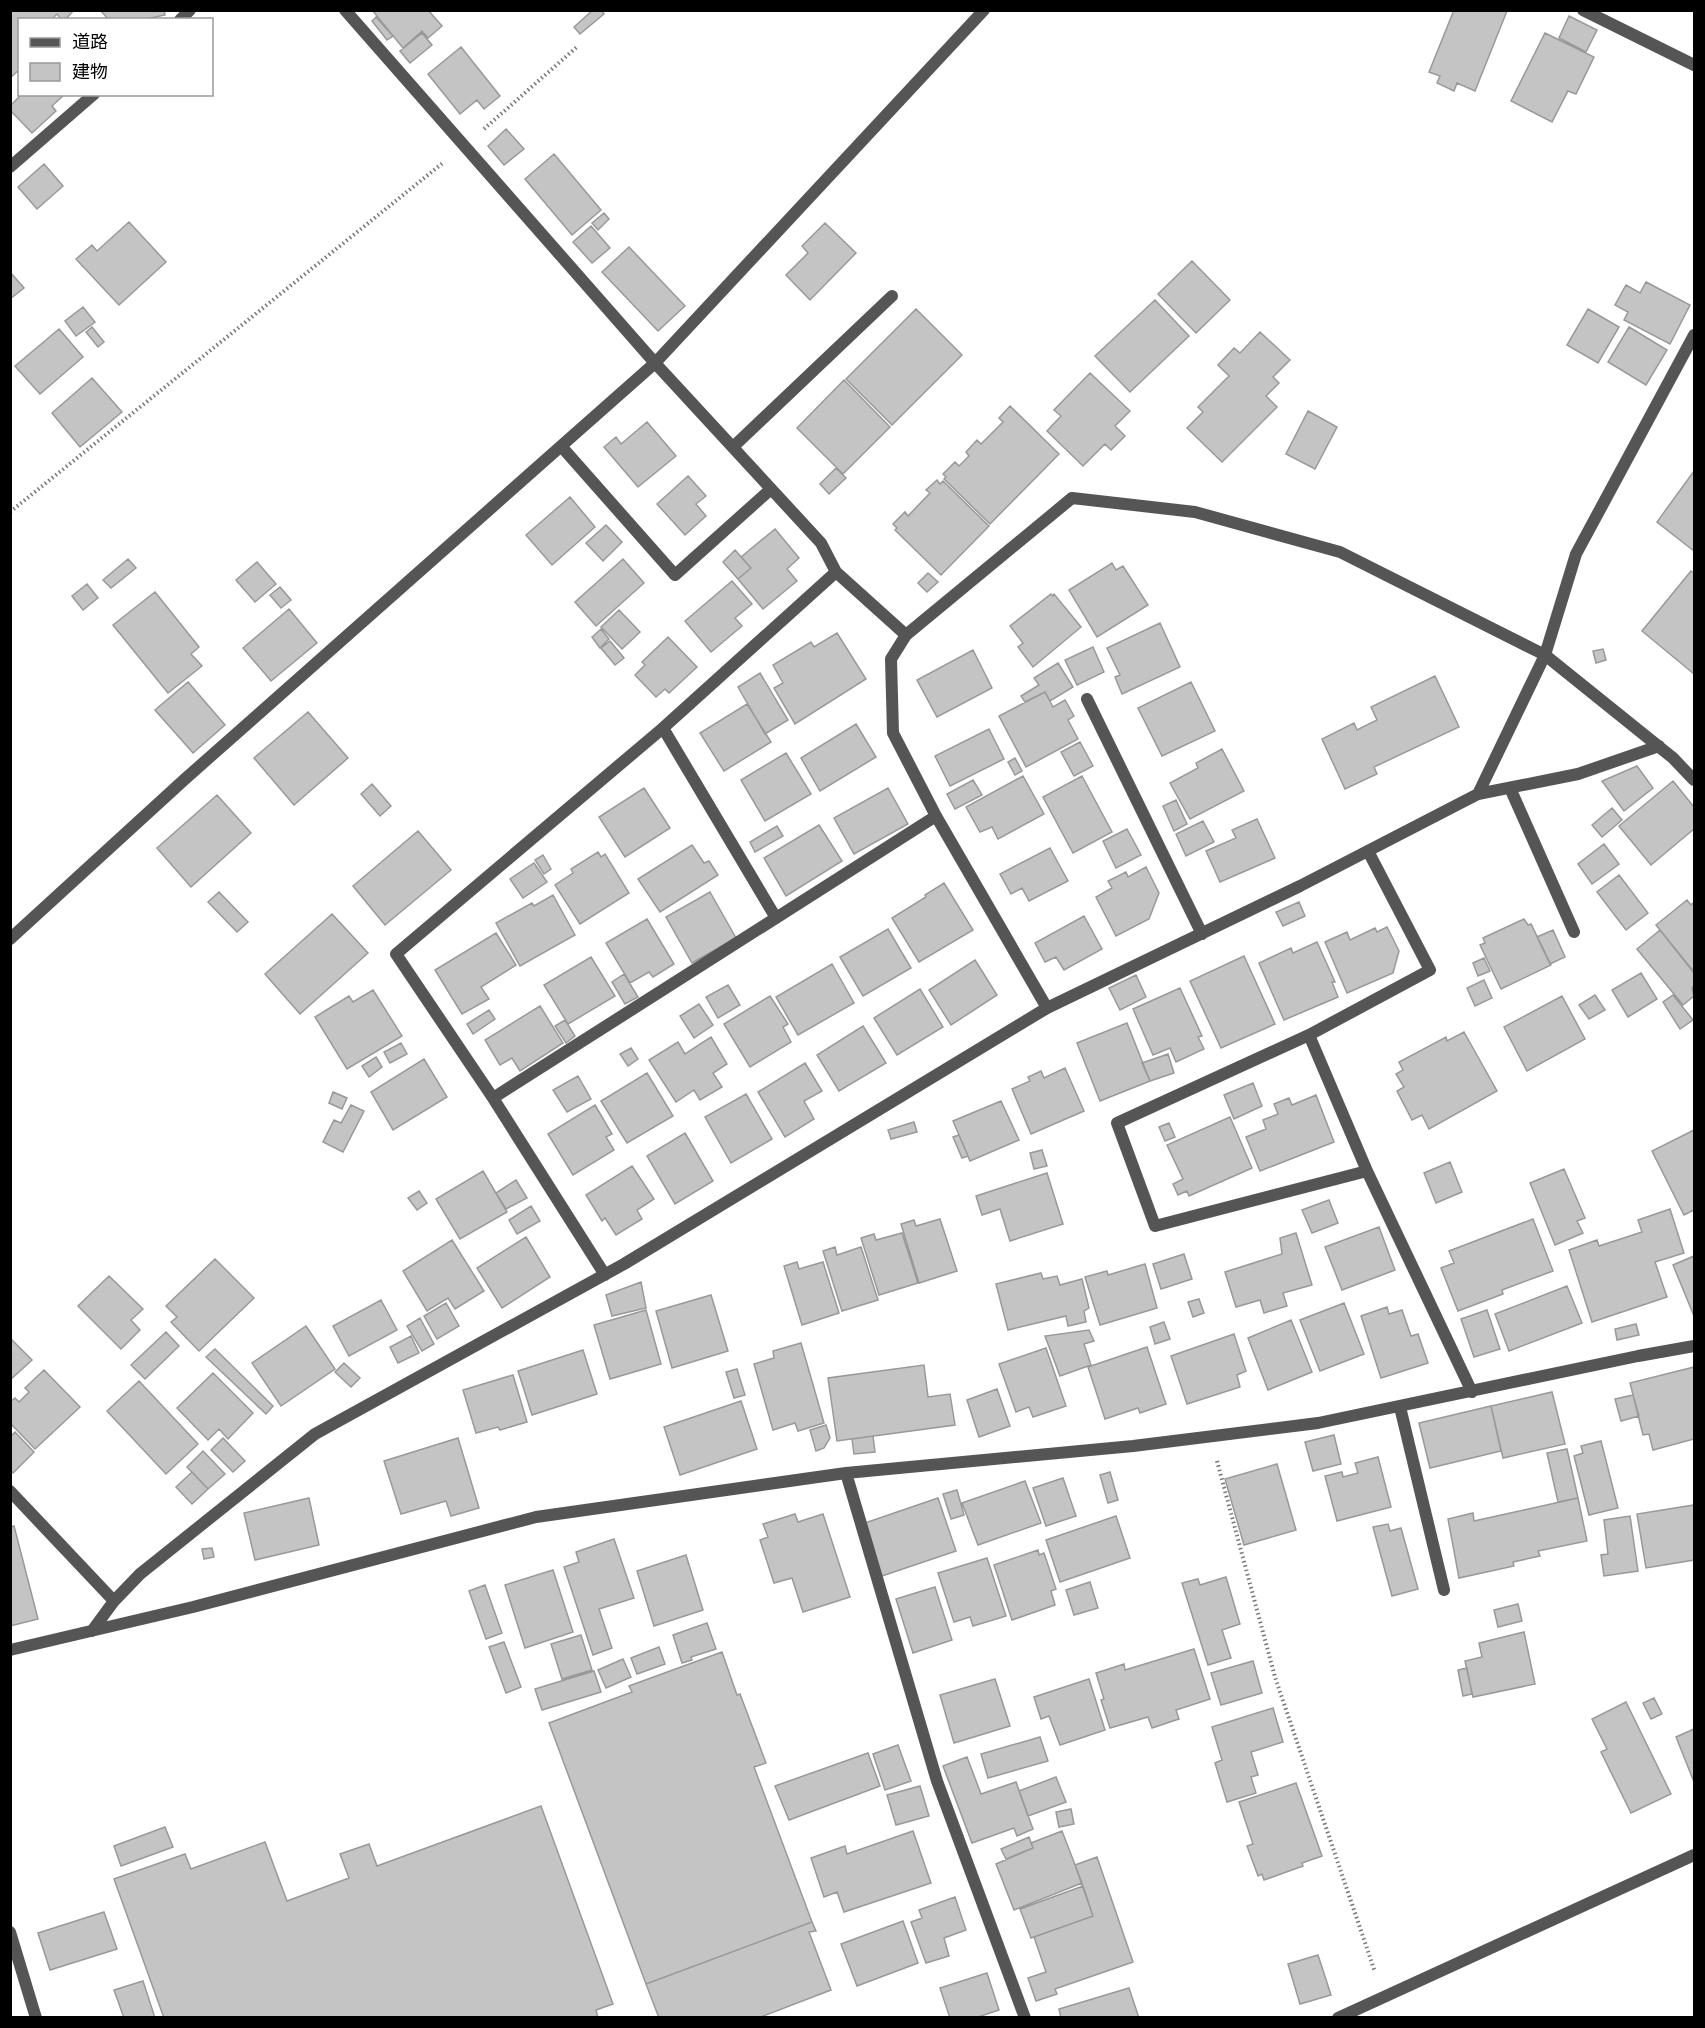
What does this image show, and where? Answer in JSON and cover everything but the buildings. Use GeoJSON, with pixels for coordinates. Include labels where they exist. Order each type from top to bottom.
{"type":"FeatureCollection","features":[{"type":"Feature","properties":{"kind":"street"},"geometry":{"type":"LineString","coordinates":[[345,10],[655,363],[821,543],[836,572],[906,635]]}},
{"type":"Feature","properties":{"kind":"street"},"geometry":{"type":"LineString","coordinates":[[10,939],[185,779],[655,363],[984,10]]}},
{"type":"Feature","properties":{"kind":"street"},"geometry":{"type":"LineString","coordinates":[[1583,10],[1695,65]]}},
{"type":"Feature","properties":{"kind":"street"},"geometry":{"type":"LineString","coordinates":[[10,167],[92,96]]}},
{"type":"Feature","properties":{"kind":"street"},"geometry":{"type":"LineString","coordinates":[[733,447],[892,296]]}},
{"type":"Feature","properties":{"kind":"street"},"geometry":{"type":"LineString","coordinates":[[1478,794],[1545,655],[1576,554],[1695,335]]}},
{"type":"Feature","properties":{"kind":"street"},"geometry":{"type":"LineString","coordinates":[[561,446],[675,575],[771,489]]}},
{"type":"Feature","properties":{"kind":"street"},"geometry":{"type":"LineString","coordinates":[[1047,1008],[936,816],[893,733],[891,659],[906,635],[1071,498],[1194,512],[1340,552],[1545,655],[1659,746],[1695,780]]}},
{"type":"Feature","properties":{"kind":"street"},"geometry":{"type":"LineString","coordinates":[[605,1275],[493,1098],[396,954],[663,728],[836,572]]}},
{"type":"Feature","properties":{"kind":"street"},"geometry":{"type":"LineString","coordinates":[[1087,699],[1202,934]]}},
{"type":"Feature","properties":{"kind":"street"},"geometry":{"type":"LineString","coordinates":[[663,728],[776,918]]}},
{"type":"Feature","properties":{"kind":"street"},"geometry":{"type":"LineString","coordinates":[[92,1631],[114,1601],[140,1575],[315,1434],[605,1275],[1047,1008],[1202,934],[1478,794],[1578,774],[1659,746]]}},
{"type":"Feature","properties":{"kind":"street"},"geometry":{"type":"LineString","coordinates":[[1510,788],[1574,932]]}},
{"type":"Feature","properties":{"kind":"street"},"geometry":{"type":"LineString","coordinates":[[493,1098],[936,816]]}},
{"type":"Feature","properties":{"kind":"street"},"geometry":{"type":"LineString","coordinates":[[1367,1171],[1155,1226],[1117,1123],[1309,1035],[1430,970],[1368,851]]}},
{"type":"Feature","properties":{"kind":"street"},"geometry":{"type":"LineString","coordinates":[[1309,1035],[1367,1171],[1473,1392]]}},
{"type":"Feature","properties":{"kind":"street"},"geometry":{"type":"LineString","coordinates":[[10,1650],[536,1517],[846,1473],[1120,1448],[1318,1423],[1695,1346]]}},
{"type":"Feature","properties":{"kind":"street"},"geometry":{"type":"LineString","coordinates":[[1400,1407],[1444,1590]]}},
{"type":"Feature","properties":{"kind":"street"},"geometry":{"type":"LineString","coordinates":[[846,1473],[937,1781],[1025,2018]]}},
{"type":"Feature","properties":{"kind":"street"},"geometry":{"type":"LineString","coordinates":[[10,1491],[114,1601]]}},
{"type":"Feature","properties":{"kind":"street"},"geometry":{"type":"LineString","coordinates":[[1338,2018],[1695,1854]]}},
{"type":"Feature","properties":{"kind":"street"},"geometry":{"type":"LineString","coordinates":[[10,1932],[36,2018]]}},
{"type":"Feature","properties":{"kind":"path"},"geometry":{"type":"LineString","coordinates":[[10,513],[464,146],[578,46]]}},
{"type":"Feature","properties":{"kind":"path"},"geometry":{"type":"LineString","coordinates":[[1210,1437],[1275,1677],[1384,1996]]}}]}
